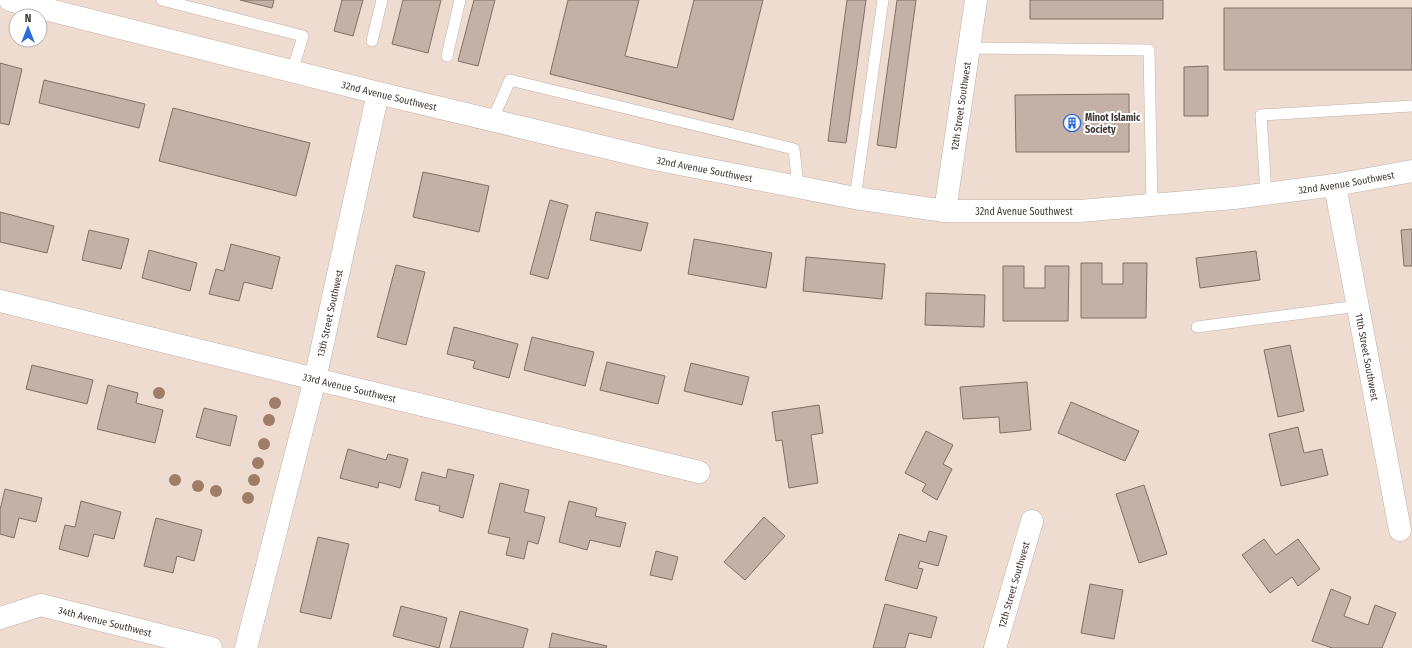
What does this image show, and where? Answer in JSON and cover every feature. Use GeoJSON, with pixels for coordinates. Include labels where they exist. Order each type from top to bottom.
{"type":"FeatureCollection","features":[{"type":"Feature","properties":{"kind":"street","name":"32nd Avenue Southwest"},"geometry":{"type":"LineString","coordinates":[[11,0],[292,72],[654,159],[855,198],[945,212],[1080,212],[1152,206],[1234,198],[1335,185],[1412,171]]}},
{"type":"Feature","properties":{"kind":"street","name":"12th Street Southwest"},"geometry":{"type":"LineString","coordinates":[[945,212],[976,0]]}},
{"type":"Feature","properties":{"kind":"street","name":"13th Street Southwest"},"geometry":{"type":"LineString","coordinates":[[246,648],[315,379],[378,93]]}},
{"type":"Feature","properties":{"kind":"street","name":"11th Street Southwest"},"geometry":{"type":"LineString","coordinates":[[1335,185],[1400,530]]}},
{"type":"Feature","properties":{"kind":"street","name":"33rd Avenue Southwest"},"geometry":{"type":"LineString","coordinates":[[0,301],[699,472]]}},
{"type":"Feature","properties":{"kind":"street","name":"12th Street Southwest"},"geometry":{"type":"LineString","coordinates":[[995,648],[1032,521]]}},
{"type":"Feature","properties":{"kind":"street","name":"34th Avenue Southwest"},"geometry":{"type":"LineString","coordinates":[[0,618],[41,605],[211,648]]}},
{"type":"Feature","properties":{"kind":"lane"},"geometry":{"type":"LineString","coordinates":[[162,0],[303,36],[292,72]]}},
{"type":"Feature","properties":{"kind":"lane"},"geometry":{"type":"LineString","coordinates":[[372,40],[382,0]]}},
{"type":"Feature","properties":{"kind":"lane"},"geometry":{"type":"LineString","coordinates":[[448,56],[460,0]]}},
{"type":"Feature","properties":{"kind":"lane"},"geometry":{"type":"LineString","coordinates":[[855,198],[883,0]]}},
{"type":"Feature","properties":{"kind":"lane"},"geometry":{"type":"LineString","coordinates":[[969,48],[1149,50],[1152,206]]}},
{"type":"Feature","properties":{"kind":"lane"},"geometry":{"type":"LineString","coordinates":[[492,121],[510,80],[794,149],[798,187]]}},
{"type":"Feature","properties":{"kind":"lane"},"geometry":{"type":"LineString","coordinates":[[1266,194],[1261,115],[1412,106]]}},
{"type":"Feature","properties":{"kind":"lane"},"geometry":{"type":"LineString","coordinates":[[1197,328],[1358,306]]}},
{"type":"Feature","properties":{"kind":"building"},"geometry":{"type":"Polygon","coordinates":[[[240,0],[274,0],[272,8],[240,0]]]}},
{"type":"Feature","properties":{"kind":"building"},"geometry":{"type":"Polygon","coordinates":[[[342,0],[363,0],[353,36],[334,31],[342,0]]]}},
{"type":"Feature","properties":{"kind":"building"},"geometry":{"type":"Polygon","coordinates":[[[403,0],[441,0],[428,53],[392,44],[403,0]]]}},
{"type":"Feature","properties":{"kind":"building"},"geometry":{"type":"Polygon","coordinates":[[[474,0],[495,0],[478,66],[458,61],[474,0]]]}},
{"type":"Feature","properties":{"kind":"building"},"geometry":{"type":"Polygon","coordinates":[[[568,0],[639,0],[625,56],[677,68],[694,0],[763,0],[733,120],[550,74],[568,0]]]}},
{"type":"Feature","properties":{"kind":"building"},"geometry":{"type":"Polygon","coordinates":[[[847,0],[866,0],[846,143],[828,141],[847,0]]]}},
{"type":"Feature","properties":{"kind":"building"},"geometry":{"type":"Polygon","coordinates":[[[897,0],[916,0],[896,148],[877,145],[897,0]]]}},
{"type":"Feature","properties":{"kind":"building"},"geometry":{"type":"Polygon","coordinates":[[[1030,0],[1163,0],[1163,19],[1030,19],[1030,0]]]}},
{"type":"Feature","properties":{"kind":"building"},"geometry":{"type":"Polygon","coordinates":[[[1224,8],[1412,8],[1412,70],[1224,70],[1224,8]]]}},
{"type":"Feature","properties":{"kind":"building"},"geometry":{"type":"Polygon","coordinates":[[[0,63],[22,69],[9,125],[0,123],[0,63]]]}},
{"type":"Feature","properties":{"kind":"building"},"geometry":{"type":"Polygon","coordinates":[[[1208,66],[1208,116],[1184,116],[1184,67],[1208,66]]]}},
{"type":"Feature","properties":{"kind":"building"},"geometry":{"type":"Polygon","coordinates":[[[44,80],[145,104],[139,128],[39,103],[44,80]]]}},
{"type":"Feature","properties":{"kind":"building","name":"Minot Islamic Society"},"geometry":{"type":"Polygon","coordinates":[[[1129,94],[1129,152],[1016,152],[1015,95],[1129,94]]]}},
{"type":"Feature","properties":{"kind":"building"},"geometry":{"type":"Polygon","coordinates":[[[173,108],[310,143],[296,196],[159,161],[173,108]]]}},
{"type":"Feature","properties":{"kind":"building"},"geometry":{"type":"Polygon","coordinates":[[[423,172],[489,186],[479,232],[413,217],[423,172]]]}},
{"type":"Feature","properties":{"kind":"building"},"geometry":{"type":"Polygon","coordinates":[[[550,200],[568,205],[548,279],[530,274],[550,200]]]}},
{"type":"Feature","properties":{"kind":"building"},"geometry":{"type":"Polygon","coordinates":[[[0,212],[54,226],[47,253],[0,242],[0,212]]]}},
{"type":"Feature","properties":{"kind":"building"},"geometry":{"type":"Polygon","coordinates":[[[596,212],[648,223],[641,251],[590,240],[596,212]]]}},
{"type":"Feature","properties":{"kind":"building"},"geometry":{"type":"Polygon","coordinates":[[[1412,229],[1412,266],[1404,266],[1401,230],[1412,229]]]}},
{"type":"Feature","properties":{"kind":"building"},"geometry":{"type":"Polygon","coordinates":[[[89,230],[129,239],[121,269],[82,260],[89,230]]]}},
{"type":"Feature","properties":{"kind":"building"},"geometry":{"type":"Polygon","coordinates":[[[694,239],[772,253],[766,288],[688,274],[694,239]]]}},
{"type":"Feature","properties":{"kind":"building"},"geometry":{"type":"Polygon","coordinates":[[[231,244],[280,257],[272,289],[244,282],[239,301],[209,294],[216,269],[224,271],[231,244]]]}},
{"type":"Feature","properties":{"kind":"building"},"geometry":{"type":"Polygon","coordinates":[[[149,250],[197,263],[190,291],[142,278],[149,250]]]}},
{"type":"Feature","properties":{"kind":"building"},"geometry":{"type":"Polygon","coordinates":[[[1256,251],[1260,280],[1200,288],[1196,258],[1256,251]]]}},
{"type":"Feature","properties":{"kind":"building"},"geometry":{"type":"Polygon","coordinates":[[[806,257],[885,264],[882,299],[803,291],[806,257]]]}},
{"type":"Feature","properties":{"kind":"building"},"geometry":{"type":"Polygon","coordinates":[[[1081,263],[1102,263],[1102,284],[1123,284],[1123,263],[1147,263],[1146,318],[1081,318],[1081,263]]]}},
{"type":"Feature","properties":{"kind":"building"},"geometry":{"type":"Polygon","coordinates":[[[396,265],[425,272],[406,345],[377,337],[396,265]]]}},
{"type":"Feature","properties":{"kind":"building"},"geometry":{"type":"Polygon","coordinates":[[[1003,266],[1024,266],[1024,288],[1045,288],[1045,266],[1069,266],[1068,321],[1003,321],[1003,266]]]}},
{"type":"Feature","properties":{"kind":"building"},"geometry":{"type":"Polygon","coordinates":[[[926,293],[985,295],[984,327],[925,325],[926,293]]]}},
{"type":"Feature","properties":{"kind":"building"},"geometry":{"type":"Polygon","coordinates":[[[454,327],[518,344],[509,378],[473,368],[475,361],[447,354],[454,327]]]}},
{"type":"Feature","properties":{"kind":"building"},"geometry":{"type":"Polygon","coordinates":[[[532,337],[594,352],[585,386],[524,370],[532,337]]]}},
{"type":"Feature","properties":{"kind":"building"},"geometry":{"type":"Polygon","coordinates":[[[1290,345],[1304,411],[1278,417],[1264,350],[1290,345]]]}},
{"type":"Feature","properties":{"kind":"building"},"geometry":{"type":"Polygon","coordinates":[[[607,362],[665,376],[658,404],[600,390],[607,362]]]}},
{"type":"Feature","properties":{"kind":"building"},"geometry":{"type":"Polygon","coordinates":[[[691,363],[749,377],[742,405],[684,391],[691,363]]]}},
{"type":"Feature","properties":{"kind":"building"},"geometry":{"type":"Polygon","coordinates":[[[32,365],[93,380],[87,404],[26,389],[32,365]]]}},
{"type":"Feature","properties":{"kind":"building"},"geometry":{"type":"Polygon","coordinates":[[[1027,382],[1031,430],[1000,433],[999,417],[963,419],[960,387],[1027,382]]]}},
{"type":"Feature","properties":{"kind":"building"},"geometry":{"type":"Polygon","coordinates":[[[108,385],[138,393],[136,403],[163,410],[155,443],[97,429],[108,385]]]}},
{"type":"Feature","properties":{"kind":"building"},"geometry":{"type":"Polygon","coordinates":[[[1071,402],[1139,431],[1125,461],[1058,433],[1071,402]]]}},
{"type":"Feature","properties":{"kind":"building"},"geometry":{"type":"Polygon","coordinates":[[[819,405],[823,433],[811,435],[818,483],[789,488],[782,440],[776,441],[772,412],[819,405]]]}},
{"type":"Feature","properties":{"kind":"building"},"geometry":{"type":"Polygon","coordinates":[[[204,408],[237,416],[230,446],[196,437],[204,408]]]}},
{"type":"Feature","properties":{"kind":"building"},"geometry":{"type":"Polygon","coordinates":[[[1298,427],[1304,453],[1322,449],[1328,475],[1281,486],[1269,434],[1298,427]]]}},
{"type":"Feature","properties":{"kind":"building"},"geometry":{"type":"Polygon","coordinates":[[[926,431],[953,445],[943,464],[952,469],[937,500],[922,491],[926,484],[905,473],[926,431]]]}},
{"type":"Feature","properties":{"kind":"building"},"geometry":{"type":"Polygon","coordinates":[[[348,449],[386,460],[388,454],[408,459],[400,488],[379,482],[378,488],[340,478],[348,449]]]}},
{"type":"Feature","properties":{"kind":"building"},"geometry":{"type":"Polygon","coordinates":[[[448,469],[474,475],[463,518],[439,511],[440,506],[415,500],[422,472],[446,478],[448,469]]]}},
{"type":"Feature","properties":{"kind":"building"},"geometry":{"type":"Polygon","coordinates":[[[500,483],[529,490],[524,512],[545,517],[538,544],[528,541],[524,559],[506,555],[510,538],[488,533],[500,483]]]}},
{"type":"Feature","properties":{"kind":"building"},"geometry":{"type":"Polygon","coordinates":[[[1144,485],[1167,554],[1139,563],[1116,494],[1144,485]]]}},
{"type":"Feature","properties":{"kind":"building"},"geometry":{"type":"Polygon","coordinates":[[[5,489],[42,498],[36,522],[19,518],[14,538],[0,534],[0,510],[5,489]]]}},
{"type":"Feature","properties":{"kind":"building"},"geometry":{"type":"Polygon","coordinates":[[[81,501],[121,512],[114,539],[94,534],[88,557],[59,549],[65,525],[75,527],[81,501]]]}},
{"type":"Feature","properties":{"kind":"building"},"geometry":{"type":"Polygon","coordinates":[[[569,501],[597,508],[595,516],[626,523],[620,547],[590,540],[587,550],[559,542],[569,501]]]}},
{"type":"Feature","properties":{"kind":"building"},"geometry":{"type":"Polygon","coordinates":[[[764,517],[785,536],[745,580],[724,562],[764,517]]]}},
{"type":"Feature","properties":{"kind":"building"},"geometry":{"type":"Polygon","coordinates":[[[156,518],[202,530],[194,561],[177,556],[173,573],[144,566],[156,518]]]}},
{"type":"Feature","properties":{"kind":"building"},"geometry":{"type":"Polygon","coordinates":[[[929,531],[947,536],[938,566],[920,561],[918,568],[923,569],[917,589],[885,580],[899,534],[926,542],[929,531]]]}},
{"type":"Feature","properties":{"kind":"building"},"geometry":{"type":"Polygon","coordinates":[[[318,537],[349,544],[331,619],[300,612],[318,537]]]}},
{"type":"Feature","properties":{"kind":"building"},"geometry":{"type":"Polygon","coordinates":[[[1264,539],[1276,555],[1298,539],[1320,569],[1298,586],[1292,577],[1270,593],[1242,555],[1264,539]]]}},
{"type":"Feature","properties":{"kind":"building"},"geometry":{"type":"Polygon","coordinates":[[[656,551],[678,557],[672,580],[650,575],[656,551]]]}},
{"type":"Feature","properties":{"kind":"building"},"geometry":{"type":"Polygon","coordinates":[[[1090,584],[1123,590],[1114,639],[1081,633],[1090,584]]]}},
{"type":"Feature","properties":{"kind":"building"},"geometry":{"type":"Polygon","coordinates":[[[1331,589],[1351,597],[1344,616],[1368,625],[1375,605],[1396,613],[1382,648],[1332,648],[1312,641],[1331,589]]]}},
{"type":"Feature","properties":{"kind":"building"},"geometry":{"type":"Polygon","coordinates":[[[885,604],[937,617],[931,638],[909,633],[905,648],[873,648],[885,604]]]}},
{"type":"Feature","properties":{"kind":"building"},"geometry":{"type":"Polygon","coordinates":[[[401,606],[447,618],[439,648],[393,636],[401,606]]]}},
{"type":"Feature","properties":{"kind":"building"},"geometry":{"type":"Polygon","coordinates":[[[460,611],[528,629],[523,648],[450,648],[460,611]]]}},
{"type":"Feature","properties":{"kind":"building"},"geometry":{"type":"Polygon","coordinates":[[[552,633],[607,646],[606,648],[549,648],[552,633]]]}},
{"type":"Feature","properties":{"kind":"place","name":"Minot Islamic Society"},"geometry":{"type":"Point","coordinates":[1072,123]}}]}
